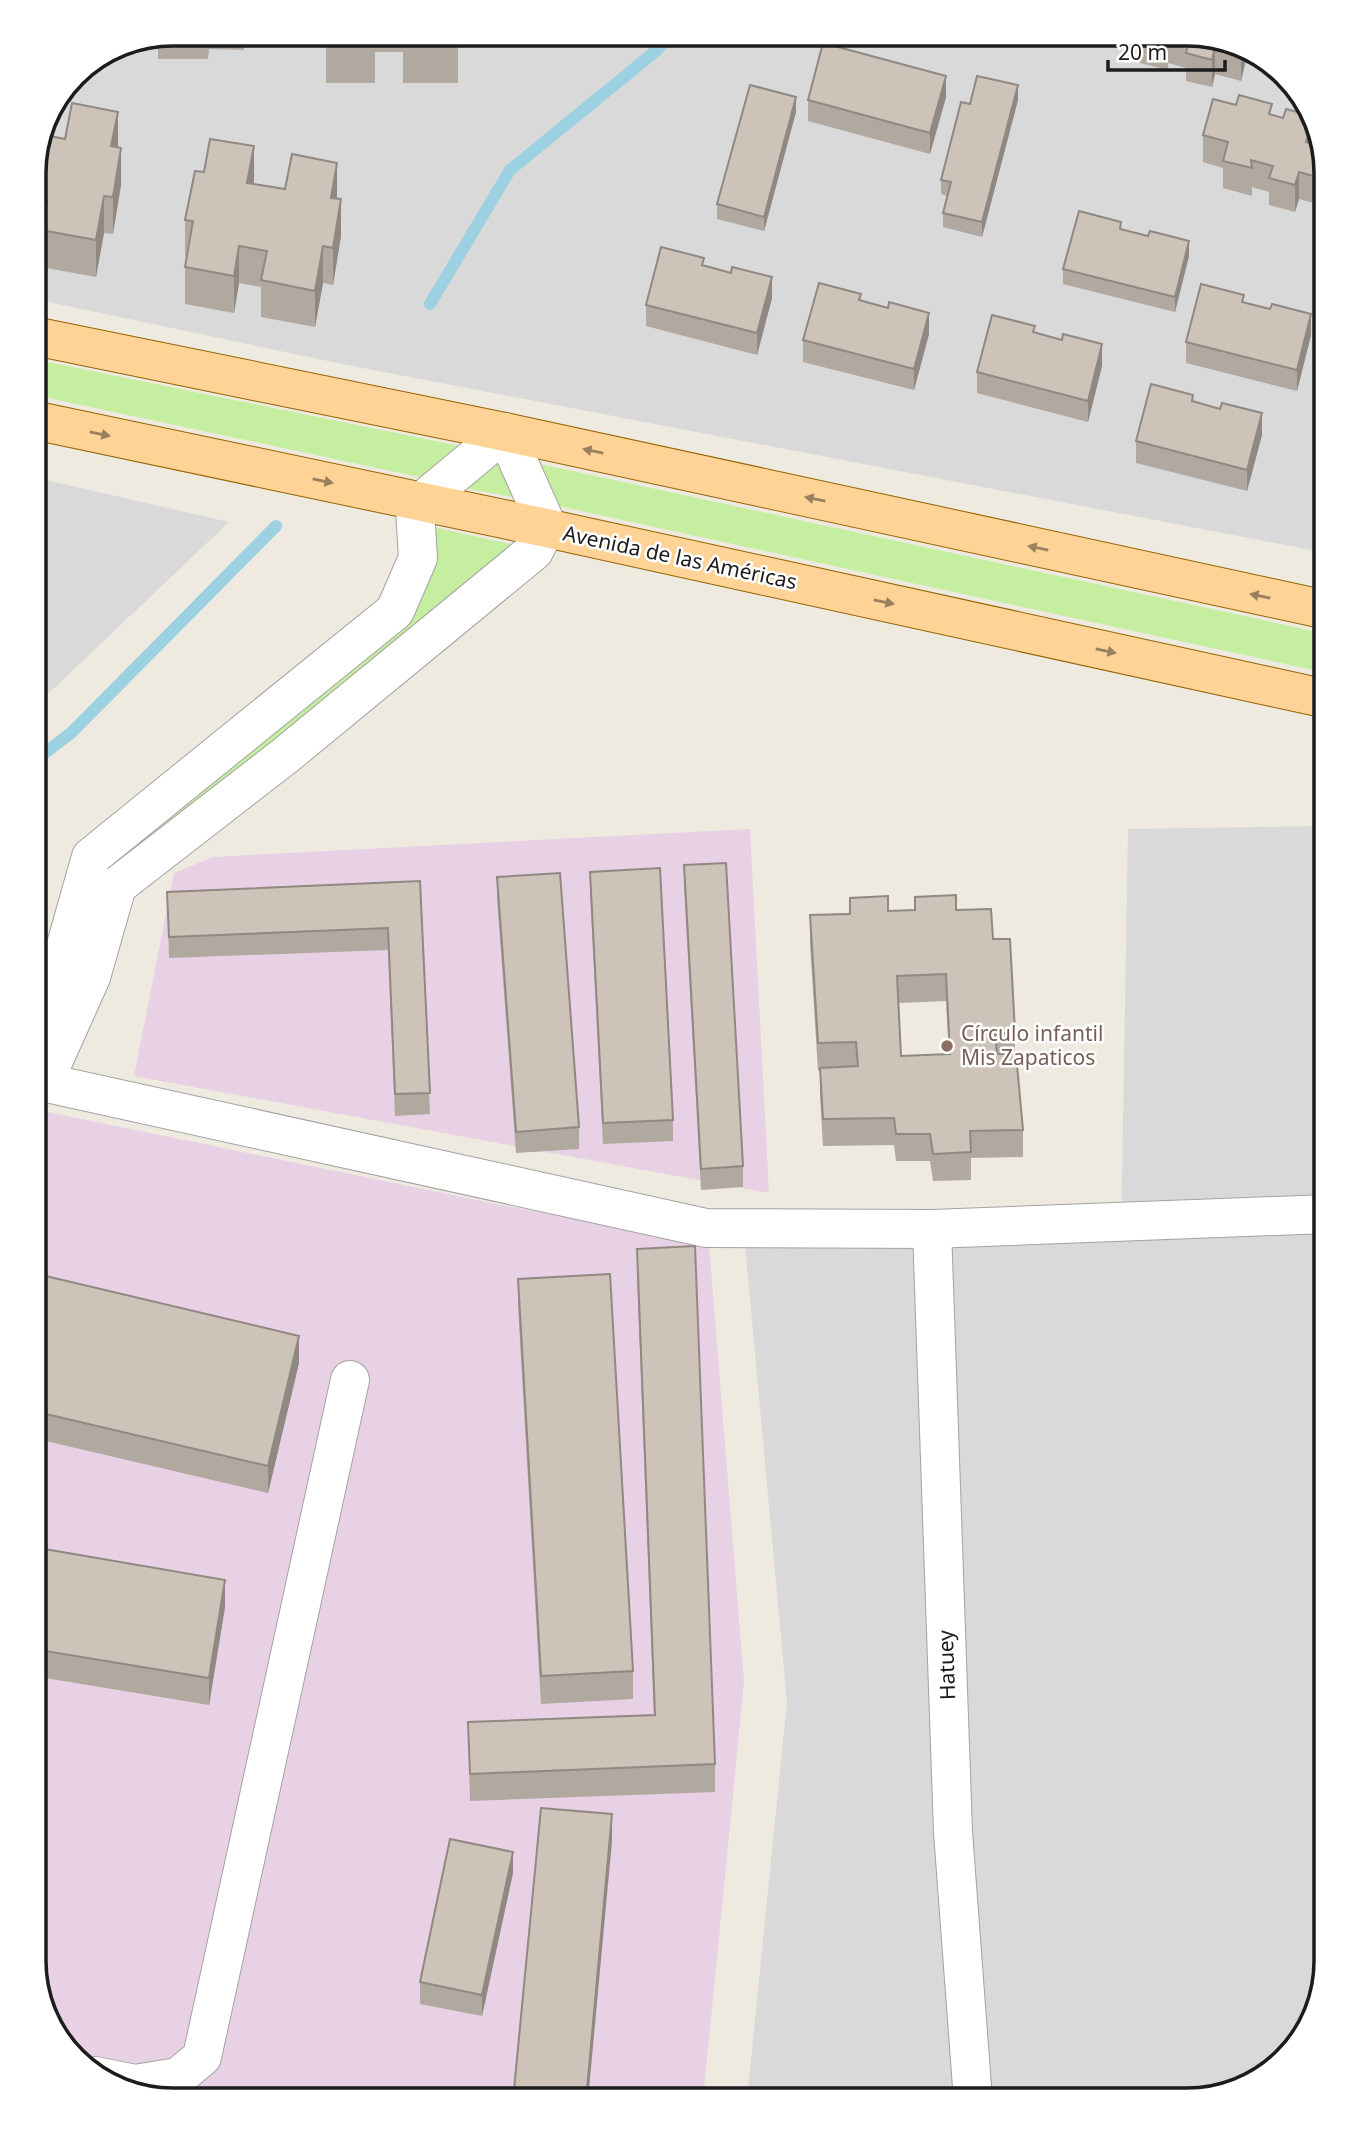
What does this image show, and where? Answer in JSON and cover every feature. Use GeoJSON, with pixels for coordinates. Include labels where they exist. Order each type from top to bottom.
{"type":"FeatureCollection","features":[{"type":"Feature","properties":{"kind":"main road"},"geometry":{"type":"LineString","coordinates":[[46,339],[505,432],[1314,607]]}},
{"type":"Feature","properties":{"kind":"main road","name":"Avenida de las Américas"},"geometry":{"type":"LineString","coordinates":[[46,423],[546,528],[1314,696]]}},
{"type":"Feature","properties":{"kind":"street"},"geometry":{"type":"LineString","coordinates":[[46,1033],[51,998],[91,857],[395,611],[418,558],[415,510],[421,502],[505,432],[547,526],[534,551],[285,755],[117,886],[91,977],[46,1067]]}},
{"type":"Feature","properties":{"kind":"street"},"geometry":{"type":"LineString","coordinates":[[46,1083],[706,1228],[932,1229],[1314,1214]]}},
{"type":"Feature","properties":{"kind":"street","name":"Hatuey"},"geometry":{"type":"LineString","coordinates":[[932,1229],[953,1832],[971,2088]]}},
{"type":"Feature","properties":{"kind":"street"},"geometry":{"type":"LineString","coordinates":[[140,2083],[178,2077],[202,2057],[350,1380]]}},
{"type":"Feature","properties":{"kind":"shaded area"},"geometry":{"type":"Polygon","coordinates":[[[164,46],[1196,46],[1228,52],[1258,67],[1271,77],[1293,102],[1310,140],[1314,172],[1314,551],[342,364],[46,302],[46,164],[50,140],[67,102],[89,77],[124,55],[164,46]]]}},
{"type":"Feature","properties":{"kind":"shaded area"},"geometry":{"type":"Polygon","coordinates":[[[46,480],[229,522],[46,696],[46,480]]]}},
{"type":"Feature","properties":{"kind":"shaded area"},"geometry":{"type":"Polygon","coordinates":[[[1314,826],[1314,1961],[1308,2001],[1293,2031],[1271,2056],[1244,2074],[1212,2085],[1188,2088],[748,2088],[787,1702],[745,1245],[1121,1240],[1128,829],[1314,826]]]}},
{"type":"Feature","properties":{"kind":"shaded area"},"geometry":{"type":"Polygon","coordinates":[[[750,829],[769,1193],[134,1076],[174,873],[213,857],[750,829]]]}},
{"type":"Feature","properties":{"kind":"shaded area"},"geometry":{"type":"Polygon","coordinates":[[[46,1112],[506,1206],[709,1244],[744,1682],[704,2088],[164,2087],[132,2081],[102,2066],[89,2056],[67,2031],[59,2017],[52,2001],[46,1969],[46,1112]]]}},
{"type":"Feature","properties":{"kind":"green space"},"geometry":{"type":"Polygon","coordinates":[[[46,362],[460,446],[424,478],[46,398],[46,362]]]}},
{"type":"Feature","properties":{"kind":"green space"},"geometry":{"type":"Polygon","coordinates":[[[499,456],[518,498],[464,488],[499,456]]]}},
{"type":"Feature","properties":{"kind":"green space"},"geometry":{"type":"Polygon","coordinates":[[[540,464],[1314,631],[1314,670],[558,506],[540,464]]]}},
{"type":"Feature","properties":{"kind":"green space"},"geometry":{"type":"Polygon","coordinates":[[[433,527],[515,545],[162,831],[72,972],[104,864],[408,619],[433,527]]]}},
{"type":"Feature","properties":{"kind":"building"},"geometry":{"type":"Polygon","coordinates":[[[822,46],[834,46],[946,76],[930,133],[808,100],[822,46]]]}},
{"type":"Feature","properties":{"kind":"building"},"geometry":{"type":"Polygon","coordinates":[[[1188,46],[1215,49],[1212,60],[1186,53],[1188,46]]]}},
{"type":"Feature","properties":{"kind":"building"},"geometry":{"type":"Polygon","coordinates":[[[977,76],[1018,85],[982,222],[943,213],[951,182],[941,180],[961,102],[970,104],[977,76]]]}},
{"type":"Feature","properties":{"kind":"building"},"geometry":{"type":"Polygon","coordinates":[[[750,85],[796,97],[764,217],[717,204],[750,85]]]}},
{"type":"Feature","properties":{"kind":"building"},"geometry":{"type":"Polygon","coordinates":[[[1239,95],[1272,104],[1269,114],[1283,118],[1286,109],[1299,112],[1308,133],[1306,142],[1311,143],[1314,176],[1299,172],[1295,185],[1269,178],[1273,166],[1251,160],[1252,168],[1223,161],[1228,142],[1203,135],[1213,99],[1236,105],[1239,95]]]}},
{"type":"Feature","properties":{"kind":"building"},"geometry":{"type":"Polygon","coordinates":[[[72,103],[118,112],[111,146],[121,148],[113,197],[104,196],[96,240],[46,231],[46,164],[50,140],[51,136],[65,139],[72,103]]]}},
{"type":"Feature","properties":{"kind":"building"},"geometry":{"type":"Polygon","coordinates":[[[210,139],[254,146],[247,183],[285,189],[292,154],[337,163],[331,198],[341,199],[333,248],[323,246],[315,291],[261,280],[267,251],[239,246],[234,276],[185,267],[193,221],[185,220],[195,171],[204,172],[210,139]]]}},
{"type":"Feature","properties":{"kind":"building"},"geometry":{"type":"Polygon","coordinates":[[[1079,211],[1121,222],[1120,229],[1148,236],[1150,231],[1189,241],[1175,297],[1063,269],[1079,211]]]}},
{"type":"Feature","properties":{"kind":"building"},"geometry":{"type":"Polygon","coordinates":[[[661,247],[704,258],[702,265],[731,273],[732,267],[772,277],[757,333],[646,305],[661,247]]]}},
{"type":"Feature","properties":{"kind":"building"},"geometry":{"type":"Polygon","coordinates":[[[819,283],[861,294],[859,300],[888,308],[889,302],[929,313],[914,369],[803,340],[819,283]]]}},
{"type":"Feature","properties":{"kind":"building"},"geometry":{"type":"Polygon","coordinates":[[[1201,284],[1244,295],[1242,302],[1270,309],[1272,304],[1311,314],[1297,370],[1186,342],[1201,284]]]}},
{"type":"Feature","properties":{"kind":"building"},"geometry":{"type":"Polygon","coordinates":[[[992,315],[1035,326],[1033,332],[1062,340],[1063,334],[1102,344],[1088,401],[977,372],[992,315]]]}},
{"type":"Feature","properties":{"kind":"building"},"geometry":{"type":"Polygon","coordinates":[[[1151,384],[1193,395],[1192,401],[1220,409],[1222,403],[1262,413],[1247,470],[1136,441],[1151,384]]]}},
{"type":"Feature","properties":{"kind":"building"},"geometry":{"type":"Polygon","coordinates":[[[726,863],[743,1166],[701,1169],[684,865],[726,863]]]}},
{"type":"Feature","properties":{"kind":"building"},"geometry":{"type":"Polygon","coordinates":[[[660,868],[673,1120],[603,1123],[590,872],[660,868]]]}},
{"type":"Feature","properties":{"kind":"building"},"geometry":{"type":"Polygon","coordinates":[[[560,873],[579,1127],[516,1132],[497,877],[560,873]]]}},
{"type":"Feature","properties":{"kind":"building"},"geometry":{"type":"Polygon","coordinates":[[[420,881],[430,1093],[395,1094],[388,928],[169,937],[167,892],[420,881]]]}},
{"type":"Feature","properties":{"kind":"building"},"geometry":{"type":"Polygon","coordinates":[[[956,895],[956,910],[991,909],[993,939],[1010,939],[1015,1032],[995,1034],[997,1054],[1016,1054],[1023,1130],[970,1131],[971,1152],[933,1154],[930,1134],[896,1134],[894,1118],[823,1119],[820,1068],[858,1066],[856,1042],[818,1043],[810,915],[850,914],[850,898],[888,896],[888,911],[915,910],[915,897],[956,895]],[[946,974],[897,976],[901,1056],[950,1054],[946,974]]]}},
{"type":"Feature","properties":{"kind":"building"},"geometry":{"type":"Polygon","coordinates":[[[695,1246],[715,1764],[470,1774],[468,1722],[655,1715],[637,1249],[695,1246]]]}},
{"type":"Feature","properties":{"kind":"building"},"geometry":{"type":"Polygon","coordinates":[[[610,1274],[633,1671],[541,1676],[518,1279],[610,1274]]]}},
{"type":"Feature","properties":{"kind":"building"},"geometry":{"type":"Polygon","coordinates":[[[46,1276],[299,1336],[268,1466],[46,1414],[46,1276]]]}},
{"type":"Feature","properties":{"kind":"building"},"geometry":{"type":"Polygon","coordinates":[[[46,1549],[225,1580],[209,1678],[46,1651],[46,1549]]]}},
{"type":"Feature","properties":{"kind":"building"},"geometry":{"type":"Polygon","coordinates":[[[541,1808],[612,1814],[587,2087],[514,2087],[541,1808]]]}},
{"type":"Feature","properties":{"kind":"building"},"geometry":{"type":"Polygon","coordinates":[[[450,1839],[513,1852],[482,1995],[420,1982],[450,1839]]]}},
{"type":"Feature","properties":{"kind":"waterway"},"geometry":{"type":"LineString","coordinates":[[430,304],[510,170],[660,46]]}},
{"type":"Feature","properties":{"kind":"waterway"},"geometry":{"type":"LineString","coordinates":[[46,752],[71,733],[276,526]]}},
{"type":"Feature","properties":{"kind":"place","name":"Círculo infantil Mis Zapaticos"},"geometry":{"type":"Point","coordinates":[947,1046]}}]}
